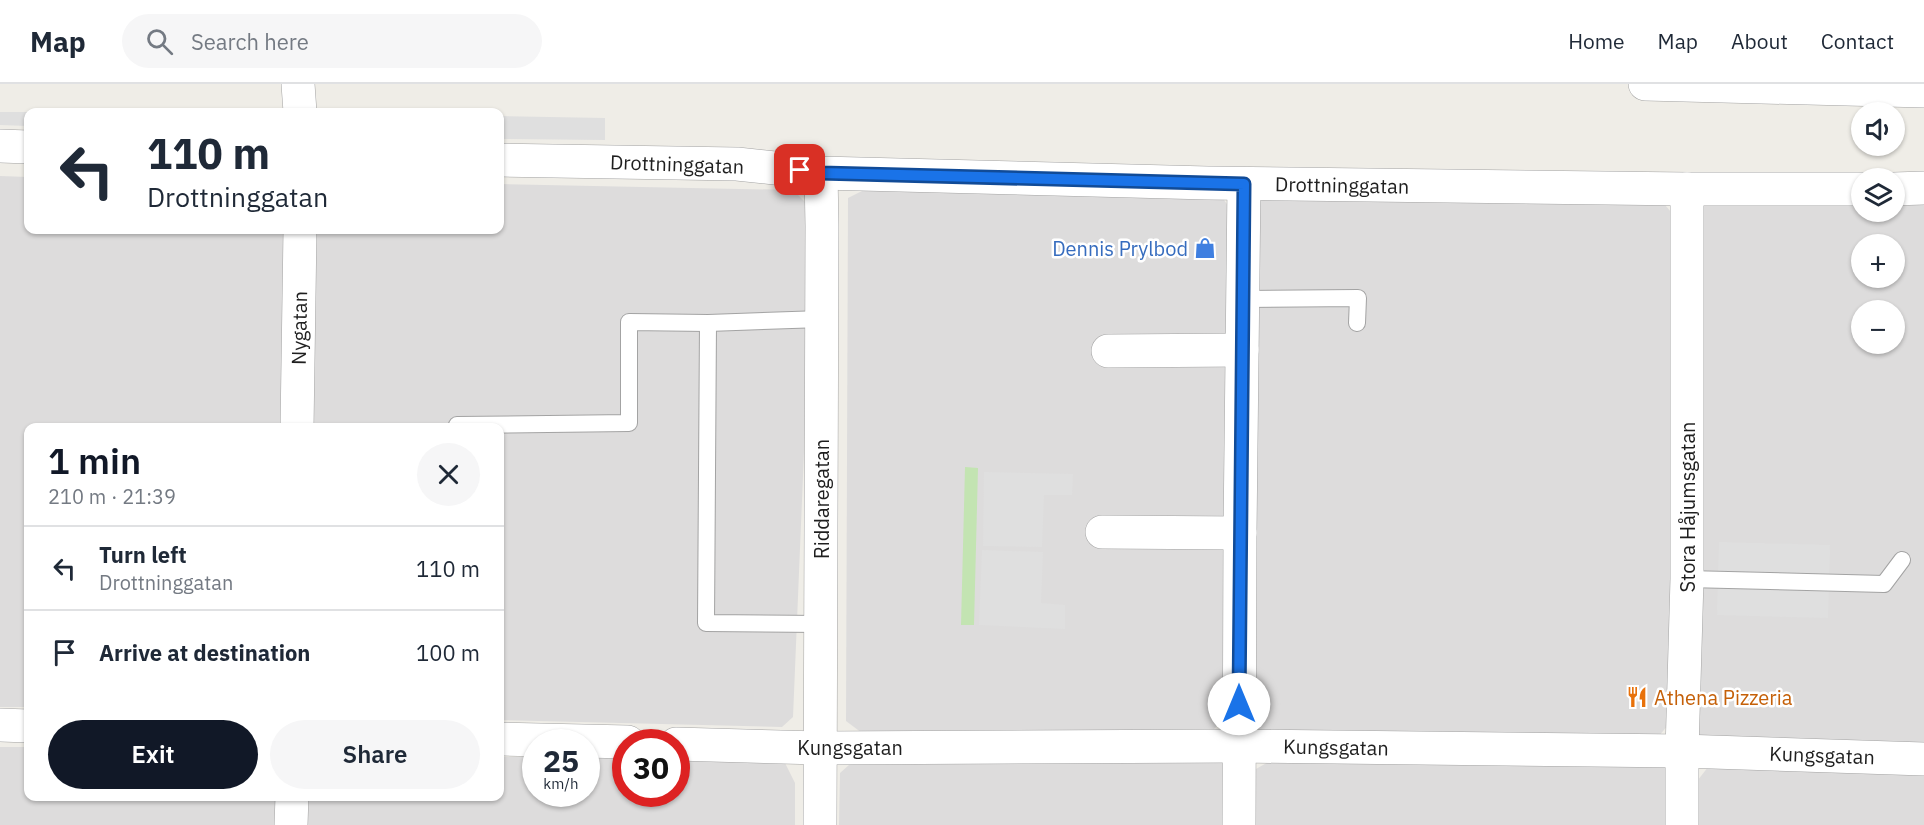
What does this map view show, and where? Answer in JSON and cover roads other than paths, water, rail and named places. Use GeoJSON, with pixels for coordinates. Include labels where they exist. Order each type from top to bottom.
{"type":"FeatureCollection","features":[{"type":"Feature","properties":{"kind":"street"},"geometry":{"type":"LineString","coordinates":[[298,84],[300,108]]}},
{"type":"Feature","properties":{"kind":"street"},"geometry":{"type":"LineString","coordinates":[[1646,84],[1821,86],[1924,91]]}},
{"type":"Feature","properties":{"kind":"street"},"geometry":{"type":"LineString","coordinates":[[0,146],[24,147]]}},
{"type":"Feature","properties":{"kind":"street","name":"Drottninggatan"},"geometry":{"type":"LineString","coordinates":[[504,160],[736,164],[821,173],[1244,184],[1851,189]]}},
{"type":"Feature","properties":{"kind":"street","name":"Riddaregatan"},"geometry":{"type":"LineString","coordinates":[[820,825],[821,173]]}},
{"type":"Feature","properties":{"kind":"street"},"geometry":{"type":"LineString","coordinates":[[1239,825],[1244,184]]}},
{"type":"Feature","properties":{"kind":"street"},"geometry":{"type":"LineString","coordinates":[[1905,189],[1924,188]]}},
{"type":"Feature","properties":{"kind":"street","name":"Stora Håjumsgatan"},"geometry":{"type":"LineString","coordinates":[[1682,825],[1687,579],[1687,189]]}},
{"type":"Feature","properties":{"kind":"street","name":"Nygatan"},"geometry":{"type":"LineString","coordinates":[[297,423],[300,234]]}},
{"type":"Feature","properties":{"kind":"street"},"geometry":{"type":"LineString","coordinates":[[1108,351],[1242,350]]}},
{"type":"Feature","properties":{"kind":"street"},"geometry":{"type":"LineString","coordinates":[[1102,532],[1240,533]]}},
{"type":"Feature","properties":{"kind":"street"},"geometry":{"type":"LineString","coordinates":[[0,726],[24,726]]}},
{"type":"Feature","properties":{"kind":"street"},"geometry":{"type":"LineString","coordinates":[[504,739],[612,742]]}},
{"type":"Feature","properties":{"kind":"street","name":"Kungsgatan"},"geometry":{"type":"LineString","coordinates":[[690,744],[820,748],[1239,746],[1682,750],[1924,759]]}},
{"type":"Feature","properties":{"kind":"street"},"geometry":{"type":"LineString","coordinates":[[291,825],[292,801]]}},
{"type":"Feature","properties":{"kind":"lane"},"geometry":{"type":"LineString","coordinates":[[1242,299],[1358,298],[1357,323]]}},
{"type":"Feature","properties":{"kind":"lane"},"geometry":{"type":"LineString","coordinates":[[504,424],[629,423],[629,321],[708,323],[822,319]]}},
{"type":"Feature","properties":{"kind":"lane"},"geometry":{"type":"LineString","coordinates":[[708,323],[706,623],[821,624]]}},
{"type":"Feature","properties":{"kind":"lane"},"geometry":{"type":"LineString","coordinates":[[1687,579],[1884,584],[1902,560]]}},
{"type":"Feature","properties":{"kind":"place","name":"Dennis Prylbod"},"geometry":{"type":"Point","coordinates":[1205,248]}},
{"type":"Feature","properties":{"kind":"place","name":"Athena Pizzeria"},"geometry":{"type":"Point","coordinates":[1637,697]}}]}
